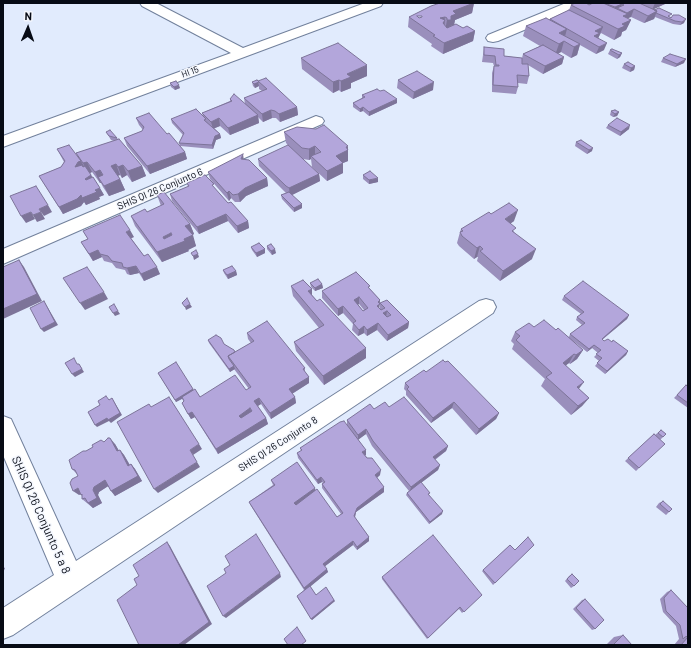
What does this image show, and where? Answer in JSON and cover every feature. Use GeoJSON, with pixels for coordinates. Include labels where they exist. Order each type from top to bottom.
{"type":"FeatureCollection","features":[{"type":"Feature","properties":{"kind":"street"},"geometry":{"type":"LineString","coordinates":[[146,3],[242,53]]}},
{"type":"Feature","properties":{"kind":"street","name":"HI 15"},"geometry":{"type":"LineString","coordinates":[[3,142],[377,3]]}},
{"type":"Feature","properties":{"kind":"street"},"geometry":{"type":"LineString","coordinates":[[493,38],[577,3]]}},
{"type":"Feature","properties":{"kind":"street","name":"SHIS QI 26 Conjunto 6"},"geometry":{"type":"LineString","coordinates":[[3,257],[316,121]]}},
{"type":"Feature","properties":{"kind":"street","name":"SHIS QI 26 Conjunto 8"},"geometry":{"type":"LineString","coordinates":[[3,625],[486,307]]}},
{"type":"Feature","properties":{"kind":"street","name":"SHIS QI 26 Conjunto 5 a 8"},"geometry":{"type":"LineString","coordinates":[[3,427],[70,580]]}},
{"type":"Feature","properties":{"kind":"building"},"geometry":{"type":"Polygon","coordinates":[[[440,3],[474,3],[453,11],[456,14],[451,16],[451,20],[447,20],[445,17],[440,18],[445,20],[443,23],[447,28],[456,24],[463,28],[467,26],[475,31],[444,43],[409,17],[440,3]]]}},
{"type":"Feature","properties":{"kind":"building"},"geometry":{"type":"Polygon","coordinates":[[[575,3],[586,3],[589,5],[593,3],[603,3],[628,14],[623,16],[631,20],[622,24],[625,26],[618,29],[571,5],[575,3]]]}},
{"type":"Feature","properties":{"kind":"building"},"geometry":{"type":"Polygon","coordinates":[[[604,3],[639,3],[657,11],[648,16],[634,9],[627,13],[617,8],[624,5],[622,4],[615,7],[604,3]]]}},
{"type":"Feature","properties":{"kind":"building"},"geometry":{"type":"Polygon","coordinates":[[[659,8],[672,14],[668,16],[671,18],[673,15],[679,15],[686,19],[682,22],[675,21],[656,13],[657,11],[654,10],[659,8]]]}},
{"type":"Feature","properties":{"kind":"building"},"geometry":{"type":"Polygon","coordinates":[[[569,10],[603,27],[595,31],[600,33],[594,36],[607,43],[599,47],[550,19],[569,10]]]}},
{"type":"Feature","properties":{"kind":"building"},"geometry":{"type":"Polygon","coordinates":[[[546,18],[567,29],[559,33],[580,44],[574,47],[564,41],[559,44],[526,26],[546,18]]]}},
{"type":"Feature","properties":{"kind":"building"},"geometry":{"type":"Polygon","coordinates":[[[338,43],[367,65],[347,74],[351,77],[333,82],[301,58],[338,43]]]}},
{"type":"Feature","properties":{"kind":"building"},"geometry":{"type":"Polygon","coordinates":[[[543,45],[564,57],[545,66],[523,54],[543,45]]]}},
{"type":"Feature","properties":{"kind":"building"},"geometry":{"type":"Polygon","coordinates":[[[484,47],[504,49],[504,56],[522,58],[522,64],[528,64],[529,76],[517,75],[518,87],[493,85],[494,66],[499,65],[496,65],[495,56],[484,55],[484,47]]]}},
{"type":"Feature","properties":{"kind":"building"},"geometry":{"type":"Polygon","coordinates":[[[612,49],[622,53],[619,55],[610,50],[612,49]]]}},
{"type":"Feature","properties":{"kind":"building"},"geometry":{"type":"Polygon","coordinates":[[[670,54],[686,59],[677,64],[663,58],[670,54]]]}},
{"type":"Feature","properties":{"kind":"building"},"geometry":{"type":"Polygon","coordinates":[[[628,62],[635,66],[631,68],[624,64],[628,62]]]}},
{"type":"Feature","properties":{"kind":"building"},"geometry":{"type":"Polygon","coordinates":[[[417,71],[434,82],[414,92],[398,80],[417,71]]]}},
{"type":"Feature","properties":{"kind":"building"},"geometry":{"type":"Polygon","coordinates":[[[266,78],[297,107],[279,114],[271,110],[262,114],[244,98],[267,89],[258,81],[266,78]]]}},
{"type":"Feature","properties":{"kind":"building"},"geometry":{"type":"Polygon","coordinates":[[[257,80],[259,82],[254,84],[252,82],[257,80]]]}},
{"type":"Feature","properties":{"kind":"building"},"geometry":{"type":"Polygon","coordinates":[[[176,81],[179,85],[174,87],[170,83],[176,81]]]}},
{"type":"Feature","properties":{"kind":"building"},"geometry":{"type":"Polygon","coordinates":[[[377,89],[380,91],[384,90],[397,99],[369,112],[363,107],[360,109],[353,103],[365,97],[362,95],[377,89]]]}},
{"type":"Feature","properties":{"kind":"building"},"geometry":{"type":"Polygon","coordinates":[[[234,94],[258,115],[228,128],[219,118],[211,122],[202,113],[232,101],[230,99],[234,94]]]}},
{"type":"Feature","properties":{"kind":"building"},"geometry":{"type":"Polygon","coordinates":[[[196,109],[206,119],[204,120],[220,134],[215,136],[212,145],[179,143],[184,133],[171,119],[196,109]]]}},
{"type":"Feature","properties":{"kind":"building"},"geometry":{"type":"Polygon","coordinates":[[[615,110],[619,112],[615,114],[611,111],[615,110]]]}},
{"type":"Feature","properties":{"kind":"building"},"geometry":{"type":"Polygon","coordinates":[[[149,113],[185,152],[147,166],[124,138],[142,131],[144,127],[136,118],[149,113]]]}},
{"type":"Feature","properties":{"kind":"building"},"geometry":{"type":"Polygon","coordinates":[[[617,118],[630,125],[621,132],[608,125],[617,118]]]}},
{"type":"Feature","properties":{"kind":"building"},"geometry":{"type":"Polygon","coordinates":[[[324,125],[348,146],[346,147],[348,150],[336,156],[343,163],[327,171],[311,156],[321,152],[315,146],[309,149],[302,148],[284,132],[297,127],[316,129],[324,125]]]}},
{"type":"Feature","properties":{"kind":"building"},"geometry":{"type":"Polygon","coordinates":[[[110,130],[117,138],[109,136],[106,132],[110,130]]]}},
{"type":"Feature","properties":{"kind":"building"},"geometry":{"type":"Polygon","coordinates":[[[119,139],[142,166],[128,171],[123,165],[118,167],[116,164],[111,166],[120,179],[104,186],[98,177],[103,175],[100,170],[95,172],[87,162],[83,163],[76,153],[119,139]]]}},
{"type":"Feature","properties":{"kind":"building"},"geometry":{"type":"Polygon","coordinates":[[[581,140],[593,148],[589,150],[576,142],[581,140]]]}},
{"type":"Feature","properties":{"kind":"building"},"geometry":{"type":"Polygon","coordinates":[[[69,145],[81,161],[78,162],[75,167],[82,165],[83,167],[85,166],[91,175],[85,179],[86,180],[93,177],[100,188],[95,190],[97,192],[82,198],[81,195],[77,199],[59,207],[39,176],[61,167],[65,161],[57,149],[69,145]]]}},
{"type":"Feature","properties":{"kind":"building"},"geometry":{"type":"Polygon","coordinates":[[[288,145],[319,174],[289,188],[258,159],[288,145]]]}},
{"type":"Feature","properties":{"kind":"building"},"geometry":{"type":"Polygon","coordinates":[[[243,154],[241,159],[249,160],[267,178],[245,188],[238,194],[233,195],[229,191],[227,193],[208,172],[243,154]]]}},
{"type":"Feature","properties":{"kind":"building"},"geometry":{"type":"Polygon","coordinates":[[[370,171],[378,178],[369,180],[363,175],[370,171]]]}},
{"type":"Feature","properties":{"kind":"building"},"geometry":{"type":"Polygon","coordinates":[[[205,175],[214,184],[212,185],[228,203],[231,202],[248,221],[237,226],[226,214],[197,227],[170,194],[189,186],[187,183],[205,175]]]}},
{"type":"Feature","properties":{"kind":"building"},"geometry":{"type":"Polygon","coordinates":[[[36,186],[48,205],[39,209],[41,212],[33,215],[31,212],[21,216],[10,196],[36,186]]]}},
{"type":"Feature","properties":{"kind":"building"},"geometry":{"type":"Polygon","coordinates":[[[164,192],[190,224],[185,226],[193,235],[184,239],[185,241],[157,252],[131,216],[145,209],[147,212],[164,204],[157,195],[164,192]],[[171,233],[163,237],[164,239],[172,235],[171,233]]]}},
{"type":"Feature","properties":{"kind":"building"},"geometry":{"type":"Polygon","coordinates":[[[289,192],[302,204],[294,208],[281,195],[289,192]]]}},
{"type":"Feature","properties":{"kind":"building"},"geometry":{"type":"Polygon","coordinates":[[[509,203],[518,210],[505,219],[516,228],[512,231],[536,249],[503,271],[480,251],[483,249],[480,246],[477,248],[462,236],[460,232],[463,231],[461,229],[489,212],[491,214],[509,203]]]}},
{"type":"Feature","properties":{"kind":"building"},"geometry":{"type":"Polygon","coordinates":[[[120,215],[130,230],[126,232],[144,256],[148,254],[157,267],[141,274],[136,266],[127,268],[123,267],[122,263],[112,261],[108,256],[100,254],[98,250],[89,254],[81,242],[88,239],[83,231],[120,215]]]}},
{"type":"Feature","properties":{"kind":"building"},"geometry":{"type":"Polygon","coordinates":[[[259,243],[265,249],[256,253],[251,247],[259,243]]]}},
{"type":"Feature","properties":{"kind":"building"},"geometry":{"type":"Polygon","coordinates":[[[271,244],[275,249],[271,251],[267,246],[271,244]]]}},
{"type":"Feature","properties":{"kind":"building"},"geometry":{"type":"Polygon","coordinates":[[[196,250],[198,254],[193,256],[191,253],[196,250]]]}},
{"type":"Feature","properties":{"kind":"building"},"geometry":{"type":"Polygon","coordinates":[[[19,260],[37,294],[3,309],[3,267],[19,260]]]}},
{"type":"Feature","properties":{"kind":"building"},"geometry":{"type":"Polygon","coordinates":[[[232,266],[236,271],[227,275],[223,270],[232,266]]]}},
{"type":"Feature","properties":{"kind":"building"},"geometry":{"type":"Polygon","coordinates":[[[87,267],[104,292],[80,303],[63,278],[87,267]]]}},
{"type":"Feature","properties":{"kind":"building"},"geometry":{"type":"Polygon","coordinates":[[[356,272],[370,286],[368,287],[380,300],[378,302],[380,304],[377,306],[381,310],[385,308],[380,303],[387,300],[409,322],[388,335],[378,323],[367,330],[364,326],[359,330],[353,323],[356,321],[343,306],[338,309],[322,291],[356,272]],[[359,297],[354,300],[363,311],[368,308],[359,297]],[[387,311],[383,313],[387,317],[391,315],[387,311]]]}},
{"type":"Feature","properties":{"kind":"building"},"geometry":{"type":"Polygon","coordinates":[[[318,279],[322,284],[315,288],[310,283],[318,279]]]}},
{"type":"Feature","properties":{"kind":"building"},"geometry":{"type":"Polygon","coordinates":[[[303,280],[312,289],[308,291],[317,301],[320,299],[366,348],[323,376],[294,342],[324,325],[291,286],[303,280]]]}},
{"type":"Feature","properties":{"kind":"building"},"geometry":{"type":"Polygon","coordinates":[[[583,281],[629,315],[602,339],[604,341],[608,339],[612,342],[613,340],[628,351],[607,371],[597,363],[602,358],[596,354],[601,350],[594,345],[589,349],[570,334],[585,323],[577,317],[584,312],[564,296],[583,281]]]}},
{"type":"Feature","properties":{"kind":"building"},"geometry":{"type":"Polygon","coordinates":[[[187,298],[190,304],[185,307],[182,303],[187,298]]]}},
{"type":"Feature","properties":{"kind":"building"},"geometry":{"type":"Polygon","coordinates":[[[44,301],[55,322],[41,329],[30,308],[44,301]]]}},
{"type":"Feature","properties":{"kind":"building"},"geometry":{"type":"Polygon","coordinates":[[[114,304],[118,311],[113,313],[109,307],[114,304]]]}},
{"type":"Feature","properties":{"kind":"building"},"geometry":{"type":"Polygon","coordinates":[[[544,320],[556,330],[558,328],[583,350],[576,355],[574,354],[563,363],[584,382],[577,387],[589,398],[578,406],[546,377],[552,373],[516,340],[520,336],[515,332],[529,323],[534,327],[544,320]]]}},
{"type":"Feature","properties":{"kind":"building"},"geometry":{"type":"Polygon","coordinates":[[[267,321],[305,368],[303,369],[309,377],[289,389],[295,397],[270,413],[259,398],[254,401],[266,418],[216,449],[192,412],[188,414],[182,403],[184,401],[182,397],[195,389],[200,397],[235,375],[246,390],[251,387],[228,356],[254,341],[247,333],[267,321]],[[250,408],[239,416],[241,418],[252,411],[250,408]]]}},
{"type":"Feature","properties":{"kind":"building"},"geometry":{"type":"Polygon","coordinates":[[[216,335],[221,338],[224,344],[235,352],[228,356],[234,366],[229,369],[208,340],[216,335]]]}},
{"type":"Feature","properties":{"kind":"building"},"geometry":{"type":"Polygon","coordinates":[[[74,358],[82,369],[72,374],[65,363],[74,358]]]}},
{"type":"Feature","properties":{"kind":"building"},"geometry":{"type":"Polygon","coordinates":[[[443,360],[445,362],[448,361],[499,413],[479,429],[454,402],[433,418],[407,389],[409,387],[405,383],[424,370],[426,372],[443,360]]]}},
{"type":"Feature","properties":{"kind":"building"},"geometry":{"type":"Polygon","coordinates":[[[176,362],[193,389],[175,400],[158,373],[176,362]]]}},
{"type":"Feature","properties":{"kind":"building"},"geometry":{"type":"Polygon","coordinates":[[[686,385],[688,387],[688,403],[677,395],[686,385]]]}},
{"type":"Feature","properties":{"kind":"building"},"geometry":{"type":"Polygon","coordinates":[[[106,396],[109,400],[112,398],[120,413],[95,425],[88,412],[100,405],[98,401],[106,396]]]}},
{"type":"Feature","properties":{"kind":"building"},"geometry":{"type":"Polygon","coordinates":[[[169,397],[199,444],[190,450],[197,462],[154,489],[117,422],[149,404],[151,407],[169,397]]]}},
{"type":"Feature","properties":{"kind":"building"},"geometry":{"type":"Polygon","coordinates":[[[404,397],[448,446],[433,457],[440,465],[411,487],[373,441],[366,429],[358,435],[347,420],[370,404],[374,409],[385,402],[389,407],[404,397]]]}},
{"type":"Feature","properties":{"kind":"building"},"geometry":{"type":"Polygon","coordinates":[[[344,421],[366,450],[362,452],[367,458],[372,458],[381,470],[375,475],[384,487],[357,508],[354,516],[369,537],[357,547],[353,541],[333,556],[323,564],[327,569],[304,588],[249,502],[275,485],[271,480],[297,462],[315,488],[294,503],[296,505],[317,489],[337,517],[343,513],[322,484],[325,482],[321,477],[317,480],[297,453],[302,450],[300,448],[340,422],[344,421]]]}},
{"type":"Feature","properties":{"kind":"building"},"geometry":{"type":"Polygon","coordinates":[[[661,430],[666,434],[663,437],[658,433],[661,430]]]}},
{"type":"Feature","properties":{"kind":"building"},"geometry":{"type":"Polygon","coordinates":[[[654,434],[665,444],[639,468],[628,458],[654,434]]]}},
{"type":"Feature","properties":{"kind":"building"},"geometry":{"type":"Polygon","coordinates":[[[110,438],[117,451],[120,450],[128,466],[131,464],[138,476],[111,491],[105,480],[94,487],[93,490],[97,498],[88,503],[85,498],[82,499],[82,494],[81,495],[78,488],[73,491],[70,483],[72,479],[78,476],[75,470],[72,469],[69,460],[83,451],[93,447],[92,445],[101,440],[104,442],[110,438]]]}},
{"type":"Feature","properties":{"kind":"building"},"geometry":{"type":"Polygon","coordinates":[[[421,482],[430,493],[428,494],[443,511],[430,522],[407,493],[421,482]]]}},
{"type":"Feature","properties":{"kind":"building"},"geometry":{"type":"Polygon","coordinates":[[[663,501],[672,509],[669,512],[660,504],[663,501]]]}},
{"type":"Feature","properties":{"kind":"building"},"geometry":{"type":"Polygon","coordinates":[[[256,534],[280,573],[223,616],[207,586],[226,573],[224,569],[230,565],[225,556],[256,534]]]}},
{"type":"Feature","properties":{"kind":"building"},"geometry":{"type":"Polygon","coordinates":[[[433,535],[482,595],[464,612],[460,607],[428,638],[382,577],[433,535]]]}},
{"type":"Feature","properties":{"kind":"building"},"geometry":{"type":"Polygon","coordinates":[[[528,537],[534,545],[495,583],[483,570],[510,545],[515,550],[528,537]]]}},
{"type":"Feature","properties":{"kind":"building"},"geometry":{"type":"Polygon","coordinates":[[[167,542],[209,622],[178,645],[139,645],[117,600],[137,585],[134,579],[139,576],[133,565],[167,542]]]}},
{"type":"Feature","properties":{"kind":"building"},"geometry":{"type":"Polygon","coordinates":[[[572,574],[579,581],[574,586],[567,579],[572,574]]]}},
{"type":"Feature","properties":{"kind":"building"},"geometry":{"type":"Polygon","coordinates":[[[310,586],[316,595],[326,587],[334,600],[311,619],[297,596],[310,586]]]}},
{"type":"Feature","properties":{"kind":"building"},"geometry":{"type":"Polygon","coordinates":[[[671,590],[688,608],[688,636],[683,639],[680,625],[666,611],[664,598],[671,590]]]}},
{"type":"Feature","properties":{"kind":"building"},"geometry":{"type":"Polygon","coordinates":[[[585,599],[604,620],[595,629],[576,608],[585,599]]]}},
{"type":"Feature","properties":{"kind":"building"},"geometry":{"type":"Polygon","coordinates":[[[297,627],[306,641],[301,645],[288,645],[284,639],[297,627]]]}},
{"type":"Feature","properties":{"kind":"building"},"geometry":{"type":"Polygon","coordinates":[[[623,635],[632,645],[613,645],[623,635]]]}},
{"type":"Feature","properties":{"kind":"building"},"geometry":{"type":"Polygon","coordinates":[[[688,637],[688,645],[681,645],[688,637]]]}}]}
